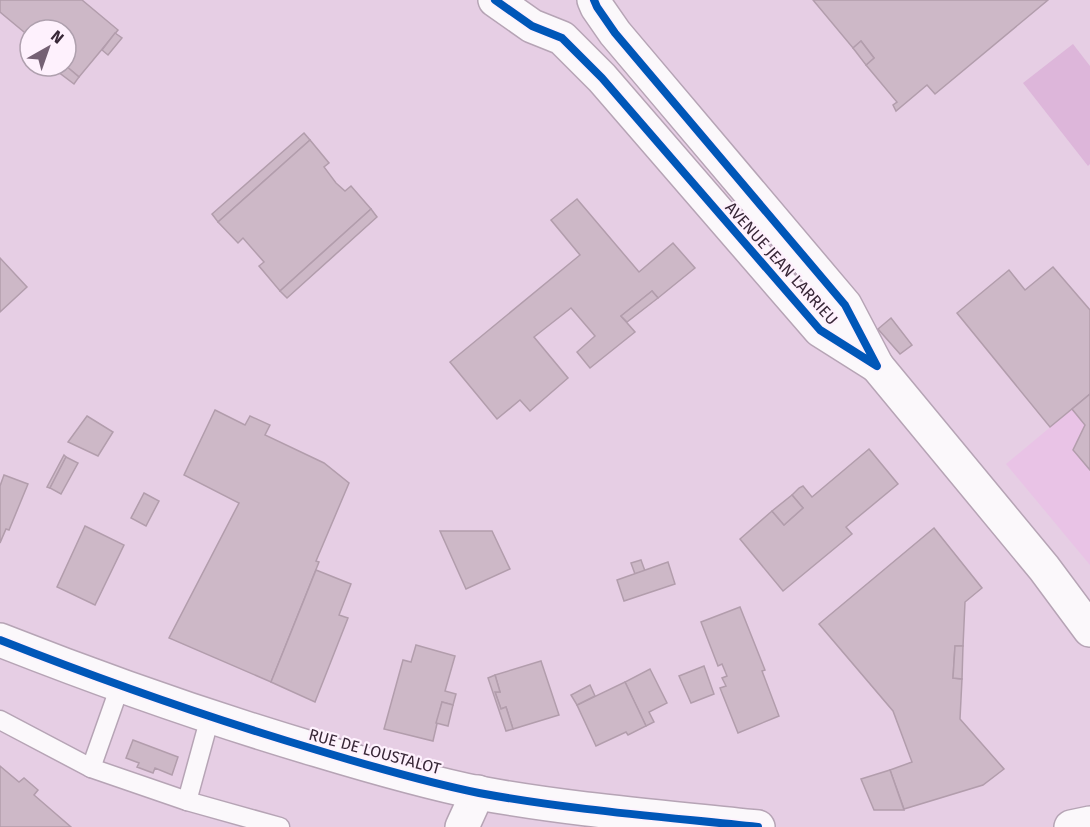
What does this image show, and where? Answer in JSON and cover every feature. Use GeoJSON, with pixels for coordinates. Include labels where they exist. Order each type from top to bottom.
{"type":"FeatureCollection","features":[{"type":"Feature","properties":{"kind":"street","name":"AVENUE JEAN LARRIEU"},"geometry":{"type":"LineString","coordinates":[[495,0],[532,26],[562,38],[602,78],[820,330],[877,366]]}},
{"type":"Feature","properties":{"kind":"street","name":"AVENUE JEAN LARRIEU"},"geometry":{"type":"LineString","coordinates":[[594,0],[615,33],[845,305],[877,366],[1044,568],[1090,630]]}},
{"type":"Feature","properties":{"kind":"street","name":"RUE DE LOUSTALOT"},"geometry":{"type":"LineString","coordinates":[[0,640],[120,686],[210,717],[369,766],[478,792],[584,808],[758,827]]}},
{"type":"Feature","properties":{"kind":"street"},"geometry":{"type":"LineString","coordinates":[[462,827],[478,792]]}},
{"type":"Feature","properties":{"kind":"street"},"geometry":{"type":"LineString","coordinates":[[1071,827],[1090,823]]}},
{"type":"Feature","properties":{"kind":"lane"},"geometry":{"type":"LineString","coordinates":[[91,768],[120,686]]}},
{"type":"Feature","properties":{"kind":"lane"},"geometry":{"type":"LineString","coordinates":[[187,801],[210,717]]}},
{"type":"Feature","properties":{"kind":"lane"},"geometry":{"type":"LineString","coordinates":[[0,720],[91,768],[187,801],[280,827]]}},
{"type":"Feature","properties":{"kind":"shaded area"},"geometry":{"type":"Polygon","coordinates":[[[1073,44],[1090,66],[1090,164],[1088,166],[1023,83],[1073,44]]]}},
{"type":"Feature","properties":{"kind":"shaded area"},"geometry":{"type":"Polygon","coordinates":[[[1090,394],[1090,565],[1006,464],[1090,394]]]}},
{"type":"Feature","properties":{"kind":"building"},"geometry":{"type":"Polygon","coordinates":[[[0,0],[82,0],[118,30],[79,77],[78,18],[18,18],[18,27],[0,12],[0,0]]]}},
{"type":"Feature","properties":{"kind":"building"},"geometry":{"type":"Polygon","coordinates":[[[813,0],[1048,0],[935,94],[927,85],[896,111],[893,105],[897,102],[866,65],[874,58],[861,41],[853,48],[813,0]]]}},
{"type":"Feature","properties":{"kind":"building"},"geometry":{"type":"Polygon","coordinates":[[[115,33],[122,38],[108,55],[102,50],[115,33]]]}},
{"type":"Feature","properties":{"kind":"building"},"geometry":{"type":"Polygon","coordinates":[[[861,41],[874,58],[866,65],[853,48],[861,41]]]}},
{"type":"Feature","properties":{"kind":"building"},"geometry":{"type":"Polygon","coordinates":[[[78,76],[79,77],[74,84],[66,78],[78,78],[78,76]]]}},
{"type":"Feature","properties":{"kind":"building"},"geometry":{"type":"Polygon","coordinates":[[[304,133],[310,140],[218,222],[212,214],[304,133]]]}},
{"type":"Feature","properties":{"kind":"building"},"geometry":{"type":"Polygon","coordinates":[[[310,140],[329,163],[324,167],[336,183],[345,191],[351,186],[371,209],[280,291],[259,266],[264,262],[243,238],[238,243],[218,222],[310,140]]]}},
{"type":"Feature","properties":{"kind":"building"},"geometry":{"type":"Polygon","coordinates":[[[577,199],[639,272],[673,243],[695,268],[658,298],[652,291],[621,316],[635,332],[590,368],[577,352],[595,336],[571,308],[534,337],[568,378],[530,411],[520,400],[497,419],[450,362],[580,255],[551,220],[577,199]]]}},
{"type":"Feature","properties":{"kind":"building"},"geometry":{"type":"Polygon","coordinates":[[[371,209],[377,217],[287,298],[280,291],[371,209]]]}},
{"type":"Feature","properties":{"kind":"building"},"geometry":{"type":"Polygon","coordinates":[[[0,258],[27,287],[0,312],[0,258]]]}},
{"type":"Feature","properties":{"kind":"building"},"geometry":{"type":"Polygon","coordinates":[[[1053,267],[1090,310],[1090,394],[1050,427],[957,313],[1009,270],[1025,290],[1053,267]]]}},
{"type":"Feature","properties":{"kind":"building"},"geometry":{"type":"Polygon","coordinates":[[[652,291],[658,298],[627,322],[621,316],[652,291]]]}},
{"type":"Feature","properties":{"kind":"building"},"geometry":{"type":"Polygon","coordinates":[[[891,318],[912,345],[900,354],[878,329],[891,318]]]}},
{"type":"Feature","properties":{"kind":"building"},"geometry":{"type":"Polygon","coordinates":[[[1090,394],[1090,470],[1073,450],[1085,425],[1072,409],[1090,394]]]}},
{"type":"Feature","properties":{"kind":"building"},"geometry":{"type":"Polygon","coordinates":[[[215,410],[245,425],[250,416],[270,425],[265,435],[324,463],[349,483],[316,561],[319,562],[271,682],[169,638],[239,503],[184,475],[215,410]]]}},
{"type":"Feature","properties":{"kind":"building"},"geometry":{"type":"Polygon","coordinates":[[[87,416],[113,432],[98,456],[68,442],[87,416]]]}},
{"type":"Feature","properties":{"kind":"building"},"geometry":{"type":"Polygon","coordinates":[[[869,449],[898,484],[846,527],[852,534],[783,591],[740,539],[772,511],[784,525],[803,508],[792,495],[799,488],[803,486],[812,497],[869,449]]]}},
{"type":"Feature","properties":{"kind":"building"},"geometry":{"type":"Polygon","coordinates":[[[64,455],[66,457],[50,488],[47,487],[64,455]]]}},
{"type":"Feature","properties":{"kind":"building"},"geometry":{"type":"Polygon","coordinates":[[[66,457],[78,463],[61,494],[50,488],[66,457]]]}},
{"type":"Feature","properties":{"kind":"building"},"geometry":{"type":"Polygon","coordinates":[[[4,475],[28,484],[9,530],[6,529],[0,543],[0,486],[4,475]]]}},
{"type":"Feature","properties":{"kind":"building"},"geometry":{"type":"Polygon","coordinates":[[[144,493],[159,501],[146,526],[131,518],[144,493]]]}},
{"type":"Feature","properties":{"kind":"building"},"geometry":{"type":"Polygon","coordinates":[[[792,495],[803,508],[784,525],[772,511],[792,495]]]}},
{"type":"Feature","properties":{"kind":"building"},"geometry":{"type":"Polygon","coordinates":[[[85,526],[124,545],[95,605],[57,587],[85,526]]]}},
{"type":"Feature","properties":{"kind":"building"},"geometry":{"type":"Polygon","coordinates":[[[934,528],[982,588],[965,602],[963,646],[955,646],[953,678],[962,679],[960,719],[1004,769],[983,785],[904,809],[890,770],[912,762],[893,711],[819,624],[934,528]]]}},
{"type":"Feature","properties":{"kind":"building"},"geometry":{"type":"Polygon","coordinates":[[[440,531],[492,531],[510,569],[466,589],[440,531]]]}},
{"type":"Feature","properties":{"kind":"building"},"geometry":{"type":"Polygon","coordinates":[[[641,560],[645,571],[635,574],[631,563],[641,560]]]}},
{"type":"Feature","properties":{"kind":"building"},"geometry":{"type":"Polygon","coordinates":[[[668,562],[675,584],[624,601],[617,580],[668,562]]]}},
{"type":"Feature","properties":{"kind":"building"},"geometry":{"type":"Polygon","coordinates":[[[316,570],[351,584],[339,615],[348,618],[315,702],[271,682],[316,570]]]}},
{"type":"Feature","properties":{"kind":"building"},"geometry":{"type":"Polygon","coordinates":[[[740,607],[765,670],[762,671],[779,716],[738,733],[720,688],[726,686],[722,678],[727,676],[722,664],[718,666],[701,622],[740,607]]]}},
{"type":"Feature","properties":{"kind":"building"},"geometry":{"type":"Polygon","coordinates":[[[416,645],[455,656],[445,691],[456,694],[453,705],[442,702],[433,741],[384,729],[403,660],[411,662],[416,645]]]}},
{"type":"Feature","properties":{"kind":"building"},"geometry":{"type":"Polygon","coordinates":[[[955,646],[963,646],[962,679],[953,678],[955,646]]]}},
{"type":"Feature","properties":{"kind":"building"},"geometry":{"type":"Polygon","coordinates":[[[541,661],[559,715],[513,729],[506,707],[501,709],[495,692],[500,692],[495,675],[541,661]]]}},
{"type":"Feature","properties":{"kind":"building"},"geometry":{"type":"Polygon","coordinates":[[[704,666],[714,694],[691,703],[679,676],[704,666]]]}},
{"type":"Feature","properties":{"kind":"building"},"geometry":{"type":"Polygon","coordinates":[[[650,669],[667,703],[649,712],[654,722],[646,726],[625,682],[650,669]]]}},
{"type":"Feature","properties":{"kind":"building"},"geometry":{"type":"Polygon","coordinates":[[[495,675],[500,692],[495,692],[501,709],[506,707],[513,729],[506,731],[488,678],[495,675]]]}},
{"type":"Feature","properties":{"kind":"building"},"geometry":{"type":"Polygon","coordinates":[[[625,682],[646,726],[628,735],[626,732],[596,746],[577,705],[625,682]]]}},
{"type":"Feature","properties":{"kind":"building"},"geometry":{"type":"Polygon","coordinates":[[[590,685],[595,696],[577,705],[571,695],[590,685]]]}},
{"type":"Feature","properties":{"kind":"building"},"geometry":{"type":"Polygon","coordinates":[[[442,702],[453,705],[448,726],[436,723],[442,702]]]}},
{"type":"Feature","properties":{"kind":"building"},"geometry":{"type":"Polygon","coordinates":[[[133,740],[178,757],[172,775],[155,768],[153,773],[137,767],[139,763],[126,758],[133,740]]]}},
{"type":"Feature","properties":{"kind":"building"},"geometry":{"type":"Polygon","coordinates":[[[0,766],[19,782],[24,778],[38,790],[34,795],[71,827],[0,827],[0,766]]]}},
{"type":"Feature","properties":{"kind":"building"},"geometry":{"type":"Polygon","coordinates":[[[890,770],[904,810],[874,810],[861,779],[890,770]]]}},
{"type":"Feature","properties":{"kind":"cycle path"},"geometry":{"type":"LineString","coordinates":[[495,0],[532,26],[562,38],[602,78],[820,330],[877,366],[845,305],[615,33],[594,0]]}},
{"type":"Feature","properties":{"kind":"cycle path"},"geometry":{"type":"LineString","coordinates":[[0,640],[197,712],[357,762],[438,784],[548,804],[758,827]]}}]}
